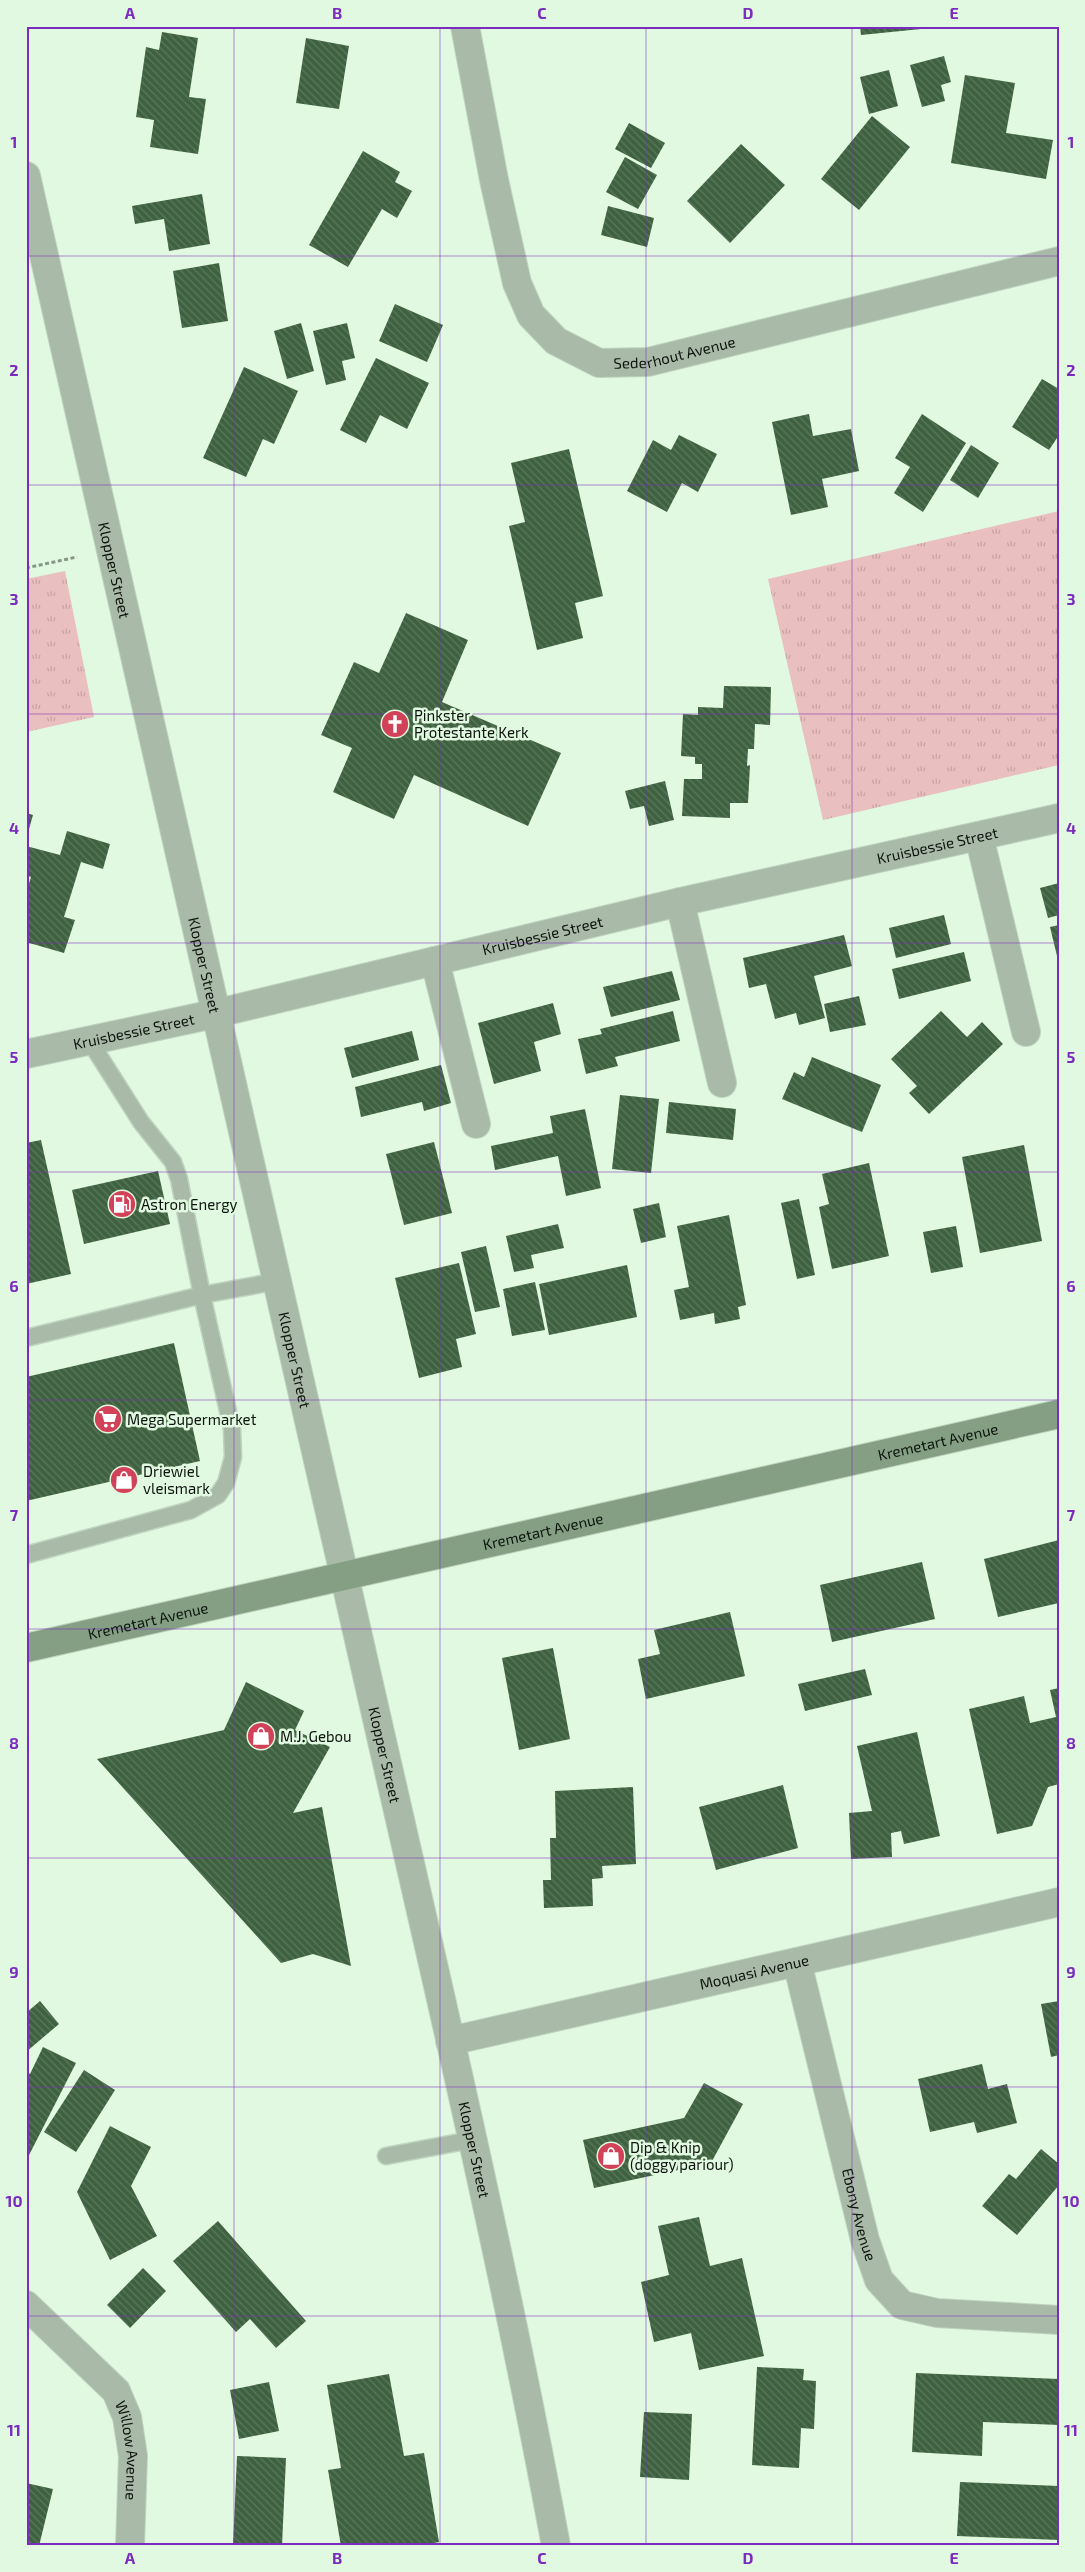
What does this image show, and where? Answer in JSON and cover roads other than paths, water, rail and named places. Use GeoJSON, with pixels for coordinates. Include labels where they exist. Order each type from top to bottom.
{"type":"FeatureCollection","features":[{"type":"Feature","properties":{"kind":"street","name":"Sederhout Avenue"},"geometry":{"type":"LineString","coordinates":[[465,26],[494,180],[517,282],[531,315],[556,341],[599,363],[648,362],[1059,261]]}},
{"type":"Feature","properties":{"kind":"street","name":"Klopper Street"},"geometry":{"type":"LineString","coordinates":[[26,176],[214,1014],[278,1281],[450,2041],[534,2424],[556,2546]]}},
{"type":"Feature","properties":{"kind":"street","name":"Kruisbessie Street"},"geometry":{"type":"LineString","coordinates":[[26,1054],[214,1014],[324,986],[680,902],[1059,818]]}},
{"type":"Feature","properties":{"kind":"street"},"geometry":{"type":"LineString","coordinates":[[979,836],[1026,1032]]}},
{"type":"Feature","properties":{"kind":"street"},"geometry":{"type":"LineString","coordinates":[[680,902],[722,1083]]}},
{"type":"Feature","properties":{"kind":"street"},"geometry":{"type":"LineString","coordinates":[[435,961],[476,1124]]}},
{"type":"Feature","properties":{"kind":"street","name":"Kremetart Avenue"},"geometry":{"type":"LineString","coordinates":[[26,1648],[1059,1414]]}},
{"type":"Feature","properties":{"kind":"street","name":"Moquasi Avenue"},"geometry":{"type":"LineString","coordinates":[[450,2041],[1059,1902]]}},
{"type":"Feature","properties":{"kind":"street","name":"Ebony Avenue"},"geometry":{"type":"LineString","coordinates":[[797,1962],[865,2240],[879,2280],[902,2305],[937,2313],[1059,2320]]}},
{"type":"Feature","properties":{"kind":"street","name":"Willow Avenue"},"geometry":{"type":"LineString","coordinates":[[26,2305],[116,2391],[127,2417],[133,2456],[130,2546]]}},
{"type":"Feature","properties":{"kind":"lane"},"geometry":{"type":"LineString","coordinates":[[26,1555],[191,1510],[218,1495],[226,1483],[233,1457],[232,1428],[202,1295],[179,1179],[173,1162],[141,1122],[89,1040]]}},
{"type":"Feature","properties":{"kind":"lane"},"geometry":{"type":"LineString","coordinates":[[26,1338],[202,1295],[278,1281]]}},
{"type":"Feature","properties":{"kind":"lane"},"geometry":{"type":"LineString","coordinates":[[386,2156],[471,2140]]}},
{"type":"Feature","properties":{"kind":"place","name":"Pinkster Protestante Kerk"},"geometry":{"type":"Point","coordinates":[395,724]}},
{"type":"Feature","properties":{"kind":"place","name":"Astron Energy"},"geometry":{"type":"Point","coordinates":[122,1204]}},
{"type":"Feature","properties":{"kind":"place","name":"Mega Supermarket"},"geometry":{"type":"Point","coordinates":[108,1419]}},
{"type":"Feature","properties":{"kind":"place","name":"Driewiel vleismark"},"geometry":{"type":"Point","coordinates":[124,1480]}},
{"type":"Feature","properties":{"kind":"place","name":"M.J. Gebou"},"geometry":{"type":"Point","coordinates":[261,1736]}},
{"type":"Feature","properties":{"kind":"place","name":"Dip & Knip (doggy pariour)"},"geometry":{"type":"Point","coordinates":[611,2156]}}]}
